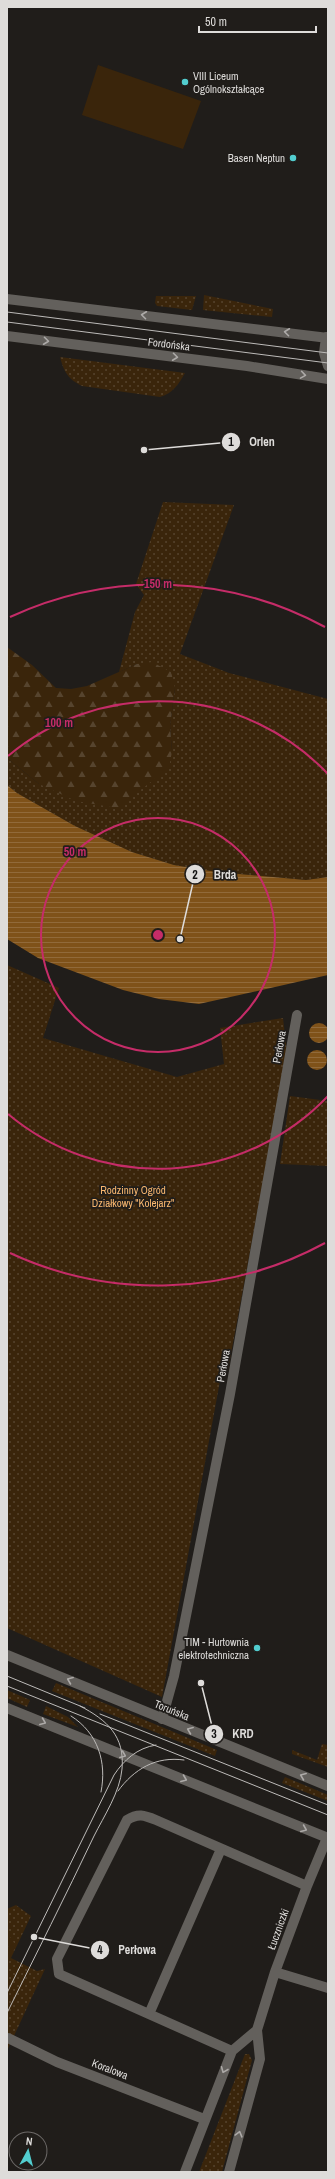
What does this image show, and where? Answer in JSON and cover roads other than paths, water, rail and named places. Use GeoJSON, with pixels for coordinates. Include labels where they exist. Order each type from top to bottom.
{"type":"FeatureCollection","features":[{"type":"Feature","properties":{"kind":"street"},"geometry":{"type":"LineString","coordinates":[[7,299],[327,335],[324,353],[328,366]]}},
{"type":"Feature","properties":{"kind":"street","name":"Fordońska"},"geometry":{"type":"LineString","coordinates":[[7,336],[247,366],[328,379]]}},
{"type":"Feature","properties":{"kind":"street","name":"Perłowa"},"geometry":{"type":"LineString","coordinates":[[162,1719],[174,1676],[230,1394],[297,1015]]}},
{"type":"Feature","properties":{"kind":"street","name":"Toruńska"},"geometry":{"type":"LineString","coordinates":[[7,1655],[328,1786]]}},
{"type":"Feature","properties":{"kind":"street"},"geometry":{"type":"LineString","coordinates":[[7,1708],[328,1838]]}},
{"type":"Feature","properties":{"kind":"street"},"geometry":{"type":"LineString","coordinates":[[232,2051],[59,1974],[57,1959],[127,1820],[134,1815],[142,1815],[307,1886]]}},
{"type":"Feature","properties":{"kind":"street","name":"Łuczniczki"},"geometry":{"type":"LineString","coordinates":[[229,2172],[260,2059],[257,2030],[275,1972],[307,1886],[328,1838]]}},
{"type":"Feature","properties":{"kind":"street"},"geometry":{"type":"LineString","coordinates":[[149,2014],[221,1849]]}},
{"type":"Feature","properties":{"kind":"street"},"geometry":{"type":"LineString","coordinates":[[275,1972],[328,1988]]}},
{"type":"Feature","properties":{"kind":"street"},"geometry":{"type":"LineString","coordinates":[[185,2172],[204,2119],[232,2051],[257,2030]]}},
{"type":"Feature","properties":{"kind":"street","name":"Koralowa"},"geometry":{"type":"LineString","coordinates":[[8,2038],[57,2062],[204,2119]]}},
{"type":"Feature","properties":{"kind":"tram line"},"geometry":{"type":"LineString","coordinates":[[7,312],[328,353]]}},
{"type":"Feature","properties":{"kind":"tram line"},"geometry":{"type":"LineString","coordinates":[[7,322],[328,363]]}},
{"type":"Feature","properties":{"kind":"tram line"},"geometry":{"type":"LineString","coordinates":[[7,1676],[85,1708]]}},
{"type":"Feature","properties":{"kind":"tram line"},"geometry":{"type":"LineString","coordinates":[[7,1686],[328,1815]]}},
{"type":"Feature","properties":{"kind":"tram line"},"geometry":{"type":"LineString","coordinates":[[7,2013],[111,1804],[121,1778],[122,1757],[117,1738],[106,1723],[90,1711],[80,1706]]}},
{"type":"Feature","properties":{"kind":"tram line"},"geometry":{"type":"LineString","coordinates":[[100,1714],[328,1805]]}},
{"type":"Feature","properties":{"kind":"tram line"},"geometry":{"type":"LineString","coordinates":[[71,1716],[88,1731],[98,1749],[103,1770],[101,1792]]}},
{"type":"Feature","properties":{"kind":"tram line"},"geometry":{"type":"LineString","coordinates":[[7,1993],[114,1775],[122,1764],[137,1752],[156,1745]]}},
{"type":"Feature","properties":{"kind":"tram line"},"geometry":{"type":"LineString","coordinates":[[118,1791],[131,1776],[146,1766],[164,1760],[184,1760]]}},
{"type":"Feature","properties":{"kind":"place","name":"VIII Liceum Ogólnokształcące"},"geometry":{"type":"Point","coordinates":[185,82]}},
{"type":"Feature","properties":{"kind":"place","name":"Basen Neptun"},"geometry":{"type":"Point","coordinates":[293,158]}},
{"type":"Feature","properties":{"kind":"place","name":"Orlen"},"geometry":{"type":"Point","coordinates":[144,450]}},
{"type":"Feature","properties":{"kind":"place","name":"Brda"},"geometry":{"type":"Point","coordinates":[180,939]}},
{"type":"Feature","properties":{"kind":"place","name":"TIM - Hurtownia elektrotechniczna"},"geometry":{"type":"Point","coordinates":[257,1648]}},
{"type":"Feature","properties":{"kind":"place","name":"KRD"},"geometry":{"type":"Point","coordinates":[201,1683]}},
{"type":"Feature","properties":{"kind":"place","name":"Perłowa"},"geometry":{"type":"Point","coordinates":[34,1937]}},
{"type":"Feature","properties":{"kind":"park label","name":"Rodzinny Ogród Działkowy \"Kolejarz\""},"geometry":{"type":"Point","coordinates":[133,1196]}}]}
